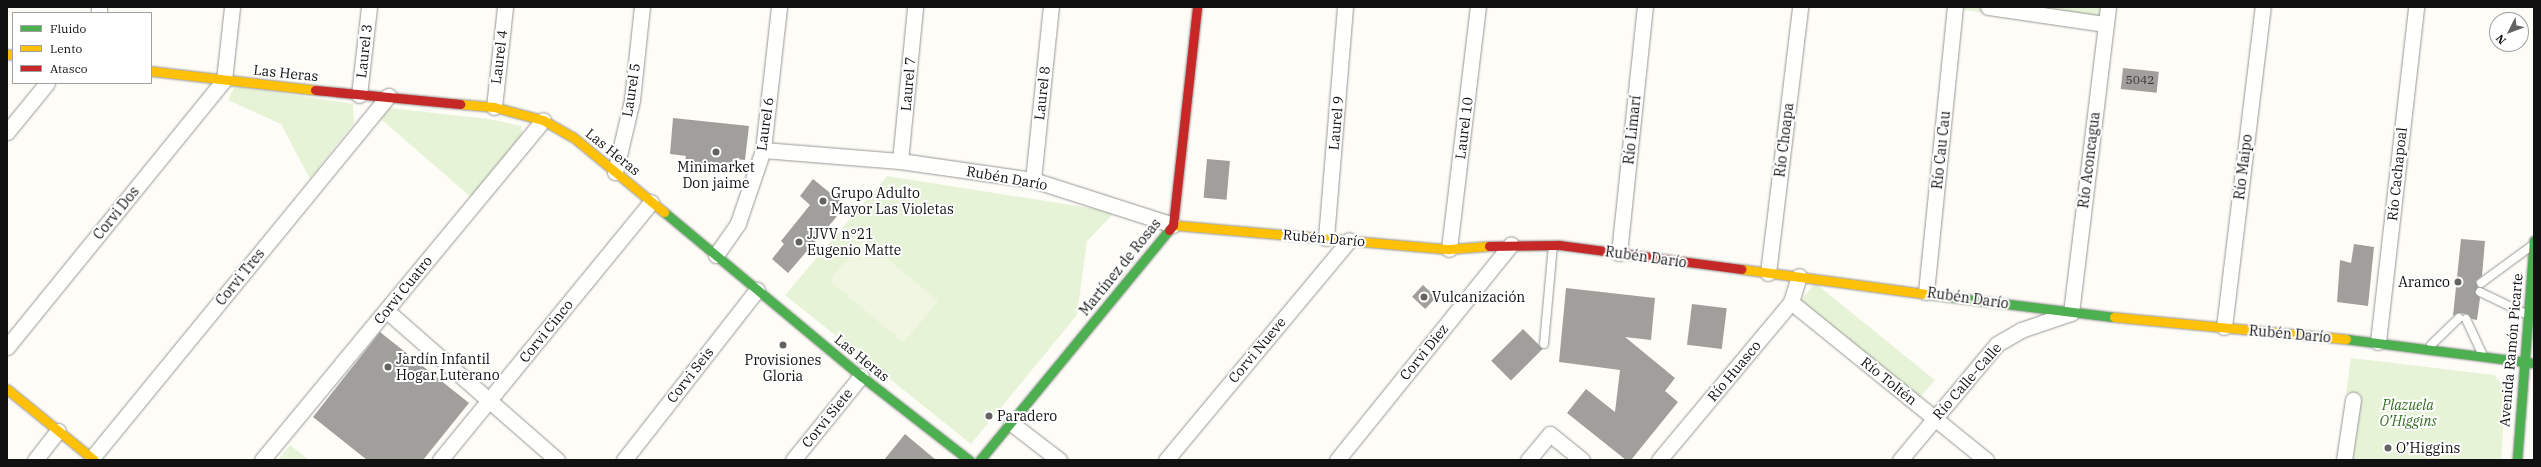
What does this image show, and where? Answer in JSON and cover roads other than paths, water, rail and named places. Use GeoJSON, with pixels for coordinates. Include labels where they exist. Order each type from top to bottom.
{"type":"FeatureCollection","features":[{"type":"Feature","properties":{"kind":"main road","name":"Martínez de Rosas"},"geometry":{"type":"LineString","coordinates":[[980,460],[1173,225],[1197,7]]}},
{"type":"Feature","properties":{"kind":"main road","name":"Las Heras"},"geometry":{"type":"LineString","coordinates":[[152,71],[359,95],[388,96],[494,107],[543,120],[573,137],[861,376],[969,460]]}},
{"type":"Feature","properties":{"kind":"main road","name":"Rubén Darío"},"geometry":{"type":"LineString","coordinates":[[1173,225],[1449,249],[1511,244],[1553,245],[1926,292],[2071,312],[2378,342],[2534,363]]}},
{"type":"Feature","properties":{"kind":"main road","name":"Avenida Ramón Picarte"},"geometry":{"type":"LineString","coordinates":[[2517,460],[2534,243]]}},
{"type":"Feature","properties":{"kind":"main road"},"geometry":{"type":"LineString","coordinates":[[7,389],[93,459]]}},
{"type":"Feature","properties":{"kind":"street"},"geometry":{"type":"LineString","coordinates":[[224,80],[232,7]]}},
{"type":"Feature","properties":{"kind":"street","name":"Laurel 3"},"geometry":{"type":"LineString","coordinates":[[359,95],[369,7]]}},
{"type":"Feature","properties":{"kind":"street","name":"Laurel 4"},"geometry":{"type":"LineString","coordinates":[[494,107],[505,7]]}},
{"type":"Feature","properties":{"kind":"street","name":"Laurel 5"},"geometry":{"type":"LineString","coordinates":[[615,172],[632,100],[642,7]]}},
{"type":"Feature","properties":{"kind":"street","name":"Laurel 6"},"geometry":{"type":"LineString","coordinates":[[716,255],[738,224],[763,150],[779,7]]}},
{"type":"Feature","properties":{"kind":"street","name":"Laurel 7"},"geometry":{"type":"LineString","coordinates":[[900,161],[915,7]]}},
{"type":"Feature","properties":{"kind":"street","name":"Laurel 8"},"geometry":{"type":"LineString","coordinates":[[1034,180],[1051,7]]}},
{"type":"Feature","properties":{"kind":"street","name":"Laurel 9"},"geometry":{"type":"LineString","coordinates":[[1326,238],[1345,7]]}},
{"type":"Feature","properties":{"kind":"street","name":"Laurel 10"},"geometry":{"type":"LineString","coordinates":[[1449,249],[1478,7]]}},
{"type":"Feature","properties":{"kind":"street","name":"Río Limarí"},"geometry":{"type":"LineString","coordinates":[[1619,253],[1645,7]]}},
{"type":"Feature","properties":{"kind":"street","name":"Río Choapa"},"geometry":{"type":"LineString","coordinates":[[1768,273],[1800,7]]}},
{"type":"Feature","properties":{"kind":"street","name":"Río Cau Cau"},"geometry":{"type":"LineString","coordinates":[[1926,292],[1955,7]]}},
{"type":"Feature","properties":{"kind":"street"},"geometry":{"type":"LineString","coordinates":[[1988,7],[2105,24]]}},
{"type":"Feature","properties":{"kind":"street","name":"Río Aconcagua"},"geometry":{"type":"LineString","coordinates":[[2071,312],[2108,7]]}},
{"type":"Feature","properties":{"kind":"street","name":"Río Maipo"},"geometry":{"type":"LineString","coordinates":[[2224,327],[2263,7]]}},
{"type":"Feature","properties":{"kind":"street","name":"Río Cachapoal"},"geometry":{"type":"LineString","coordinates":[[2378,342],[2416,7]]}},
{"type":"Feature","properties":{"kind":"street","name":"Corvi Dos"},"geometry":{"type":"LineString","coordinates":[[7,347],[224,80]]}},
{"type":"Feature","properties":{"kind":"street"},"geometry":{"type":"LineString","coordinates":[[7,132],[45,84]]}},
{"type":"Feature","properties":{"kind":"street","name":"Corvi Tres"},"geometry":{"type":"LineString","coordinates":[[93,459],[388,96]]}},
{"type":"Feature","properties":{"kind":"street","name":"Corvi Cuatro"},"geometry":{"type":"LineString","coordinates":[[262,460],[387,311],[543,120]]}},
{"type":"Feature","properties":{"kind":"street","name":"Rubén Darío"},"geometry":{"type":"LineString","coordinates":[[763,150],[900,161],[1034,180],[1173,225]]}},
{"type":"Feature","properties":{"kind":"street","name":"Corvi Cinco"},"geometry":{"type":"LineString","coordinates":[[440,460],[651,202]]}},
{"type":"Feature","properties":{"kind":"street","name":"Corvi Nueve"},"geometry":{"type":"LineString","coordinates":[[1166,460],[1349,240]]}},
{"type":"Feature","properties":{"kind":"street","name":"Corvi Diez"},"geometry":{"type":"LineString","coordinates":[[1337,460],[1511,244]]}},
{"type":"Feature","properties":{"kind":"street","name":"Río Huasco"},"geometry":{"type":"LineString","coordinates":[[1659,460],[1791,302],[1799,276]]}},
{"type":"Feature","properties":{"kind":"street","name":"Corvi Seis"},"geometry":{"type":"LineString","coordinates":[[624,460],[757,290]]}},
{"type":"Feature","properties":{"kind":"street","name":"Río Toltén"},"geometry":{"type":"LineString","coordinates":[[1791,302],[1986,460]]}},
{"type":"Feature","properties":{"kind":"street"},"geometry":{"type":"LineString","coordinates":[[387,311],[490,399],[557,460]]}},
{"type":"Feature","properties":{"kind":"street","name":"Río Calle-Calle"},"geometry":{"type":"LineString","coordinates":[[1900,460],[1997,344],[2022,330],[2071,312]]}},
{"type":"Feature","properties":{"kind":"street","name":"Corvi Siete"},"geometry":{"type":"LineString","coordinates":[[793,460],[861,376]]}},
{"type":"Feature","properties":{"kind":"street"},"geometry":{"type":"LineString","coordinates":[[2344,460],[2353,400]]}},
{"type":"Feature","properties":{"kind":"street"},"geometry":{"type":"LineString","coordinates":[[1011,423],[1060,460]]}},
{"type":"Feature","properties":{"kind":"street"},"geometry":{"type":"LineString","coordinates":[[35,460],[58,431]]}},
{"type":"Feature","properties":{"kind":"street"},"geometry":{"type":"LineString","coordinates":[[1528,460],[1550,434],[1582,460]]}},
{"type":"Feature","properties":{"kind":"lane"},"geometry":{"type":"LineString","coordinates":[[2481,283],[2534,243]]}},
{"type":"Feature","properties":{"kind":"lane"},"geometry":{"type":"LineString","coordinates":[[1544,344],[1553,245]]}},
{"type":"Feature","properties":{"kind":"lane"},"geometry":{"type":"LineString","coordinates":[[2480,292],[2528,315]]}},
{"type":"Feature","properties":{"kind":"lane"},"geometry":{"type":"LineString","coordinates":[[2427,348],[2462,318],[2483,356]]}},
{"type":"Feature","properties":{"kind":"place","name":"Minimarket Don jaime"},"geometry":{"type":"Point","coordinates":[716,152]}},
{"type":"Feature","properties":{"kind":"place","name":"Grupo Adulto Mayor Las Violetas"},"geometry":{"type":"Point","coordinates":[823,201]}},
{"type":"Feature","properties":{"kind":"place","name":"JJVV n°21 Eugenio Matte"},"geometry":{"type":"Point","coordinates":[799,242]}},
{"type":"Feature","properties":{"kind":"place","name":"Aramco"},"geometry":{"type":"Point","coordinates":[2458,282]}},
{"type":"Feature","properties":{"kind":"place","name":"Vulcanización"},"geometry":{"type":"Point","coordinates":[1424,297]}},
{"type":"Feature","properties":{"kind":"place","name":"Provisiones Gloria"},"geometry":{"type":"Point","coordinates":[783,345]}},
{"type":"Feature","properties":{"kind":"place","name":"Jardín Infantil Hogar Luterano"},"geometry":{"type":"Point","coordinates":[388,367]}},
{"type":"Feature","properties":{"kind":"place","name":"Paradero"},"geometry":{"type":"Point","coordinates":[989,416]}},
{"type":"Feature","properties":{"kind":"place","name":"O’Higgins"},"geometry":{"type":"Point","coordinates":[2388,448]}},
{"type":"Feature","properties":{"kind":"park label","name":"Plazuela O’Higgins"},"geometry":{"type":"Point","coordinates":[2408,414]}}]}
